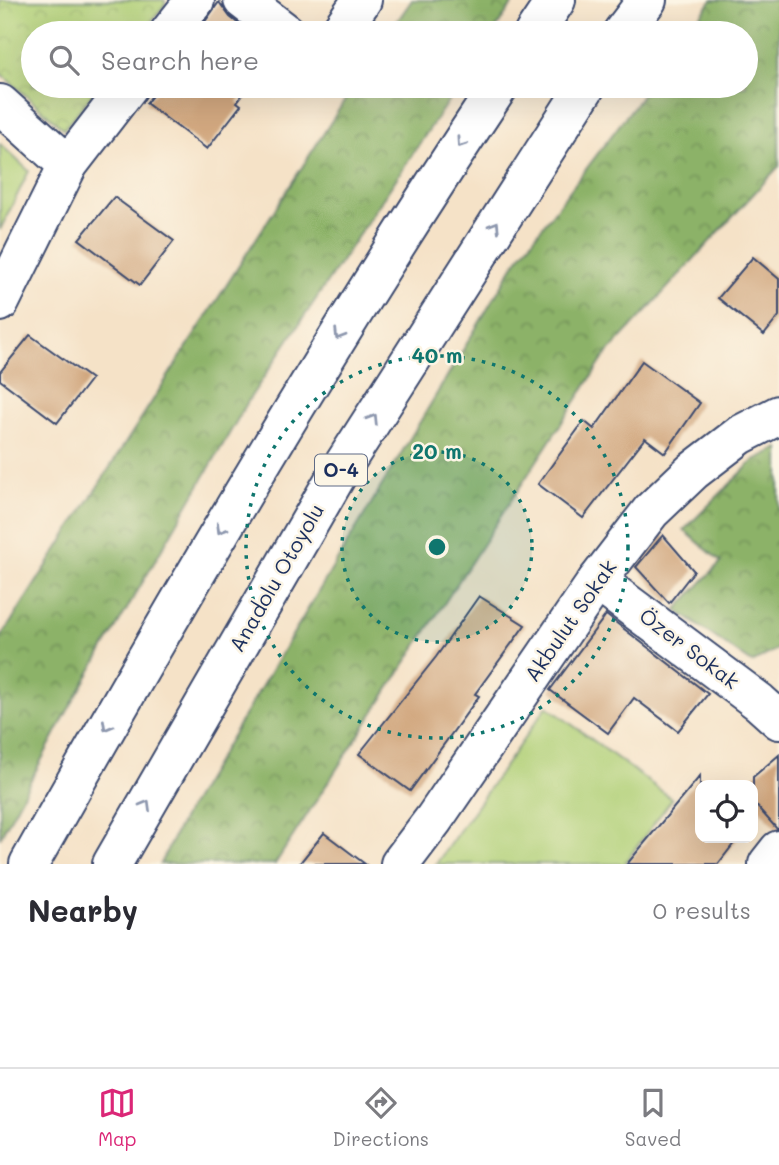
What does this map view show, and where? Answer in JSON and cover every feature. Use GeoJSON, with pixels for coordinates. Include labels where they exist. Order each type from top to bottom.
{"type":"FeatureCollection","features":[{"type":"Feature","properties":{"kind":"main road"},"geometry":{"type":"LineString","coordinates":[[178,21],[195,0]]}},
{"type":"Feature","properties":{"kind":"main road"},"geometry":{"type":"LineString","coordinates":[[243,0],[270,21]]}},
{"type":"Feature","properties":{"kind":"main road"},"geometry":{"type":"LineString","coordinates":[[347,21],[362,0]]}},
{"type":"Feature","properties":{"kind":"main road"},"geometry":{"type":"LineString","coordinates":[[542,21],[556,0]]}},
{"type":"Feature","properties":{"kind":"main road"},"geometry":{"type":"LineString","coordinates":[[631,21],[647,0]]}},
{"type":"Feature","properties":{"kind":"main road"},"geometry":{"type":"LineString","coordinates":[[0,302],[68,165],[120,98]]}},
{"type":"Feature","properties":{"kind":"main road"},"geometry":{"type":"LineString","coordinates":[[29,864],[147,654],[277,434],[427,193],[491,98]]}},
{"type":"Feature","properties":{"kind":"main road","name":"Anadolu Otoyolu"},"geometry":{"type":"LineString","coordinates":[[112,864],[337,475],[578,98]]}},
{"type":"Feature","properties":{"kind":"main road"},"geometry":{"type":"LineString","coordinates":[[0,104],[68,165]]}},
{"type":"Feature","properties":{"kind":"main road","name":"Akbulut Sokak"},"geometry":{"type":"LineString","coordinates":[[400,864],[434,819],[597,580],[651,511],[693,471],[740,435],[779,415]]}},
{"type":"Feature","properties":{"kind":"main road","name":"Özer Sokak"},"geometry":{"type":"LineString","coordinates":[[597,580],[779,720]]}},
{"type":"Feature","properties":{"kind":"main road"},"geometry":{"type":"LineString","coordinates":[[768,864],[779,850]]}},
{"type":"Feature","properties":{"kind":"green space"},"geometry":{"type":"Polygon","coordinates":[[[0,0],[165,0],[165,5],[152,21],[21,21],[21,91],[0,73],[0,0]]]}},
{"type":"Feature","properties":{"kind":"green space"},"geometry":{"type":"Polygon","coordinates":[[[412,0],[515,0],[501,21],[397,21],[412,0]]]}},
{"type":"Feature","properties":{"kind":"green space"},"geometry":{"type":"Polygon","coordinates":[[[712,0],[779,0],[779,166],[605,356],[275,864],[160,864],[183,818],[515,263],[640,98],[758,98],[758,21],[697,21],[712,0]]]}},
{"type":"Feature","properties":{"kind":"green space"},"geometry":{"type":"Polygon","coordinates":[[[29,98],[89,98],[64,129],[29,98]]]}},
{"type":"Feature","properties":{"kind":"green space"},"geometry":{"type":"Polygon","coordinates":[[[346,98],[450,98],[250,398],[67,712],[0,838],[0,639],[346,98]]]}},
{"type":"Feature","properties":{"kind":"green space"},"geometry":{"type":"Polygon","coordinates":[[[0,144],[29,171],[0,230],[0,144]]]}},
{"type":"Feature","properties":{"kind":"green space"},"geometry":{"type":"Polygon","coordinates":[[[779,448],[779,648],[752,663],[676,610],[721,562],[684,530],[754,460],[779,448]]]}},
{"type":"Feature","properties":{"kind":"green space"},"geometry":{"type":"Polygon","coordinates":[[[547,706],[672,799],[624,864],[436,864],[547,706]]]}},
{"type":"Feature","properties":{"kind":"building"},"geometry":{"type":"Polygon","coordinates":[[[219,2],[235,21],[206,21],[219,2]]]}},
{"type":"Feature","properties":{"kind":"building"},"geometry":{"type":"Polygon","coordinates":[[[150,98],[240,98],[237,102],[241,105],[207,149],[146,103],[150,98]]]}},
{"type":"Feature","properties":{"kind":"building"},"geometry":{"type":"Polygon","coordinates":[[[114,197],[174,241],[140,285],[79,239],[114,197]]]}},
{"type":"Feature","properties":{"kind":"building"},"geometry":{"type":"Polygon","coordinates":[[[753,257],[779,279],[779,316],[764,335],[718,298],[753,257]]]}},
{"type":"Feature","properties":{"kind":"building"},"geometry":{"type":"Polygon","coordinates":[[[30,335],[91,379],[57,423],[0,380],[0,372],[30,335]]]}},
{"type":"Feature","properties":{"kind":"building"},"geometry":{"type":"Polygon","coordinates":[[[642,361],[700,403],[665,453],[645,438],[583,518],[538,484],[584,421],[594,429],[642,361]]]}},
{"type":"Feature","properties":{"kind":"building"},"geometry":{"type":"Polygon","coordinates":[[[663,535],[694,571],[669,603],[636,567],[663,535]]]}},
{"type":"Feature","properties":{"kind":"building"},"geometry":{"type":"Polygon","coordinates":[[[479,596],[525,625],[475,694],[479,696],[410,791],[359,754],[436,657],[479,596]]]}},
{"type":"Feature","properties":{"kind":"building"},"geometry":{"type":"Polygon","coordinates":[[[606,615],[708,694],[678,731],[634,698],[608,733],[550,690],[606,615]]]}},
{"type":"Feature","properties":{"kind":"building"},"geometry":{"type":"Polygon","coordinates":[[[779,755],[779,829],[758,808],[758,780],[753,780],[753,777],[779,755]]]}},
{"type":"Feature","properties":{"kind":"building"},"geometry":{"type":"Polygon","coordinates":[[[695,782],[695,843],[734,843],[718,864],[627,864],[695,782]]]}},
{"type":"Feature","properties":{"kind":"building"},"geometry":{"type":"Polygon","coordinates":[[[324,833],[365,864],[299,864],[324,833]]]}}]}
